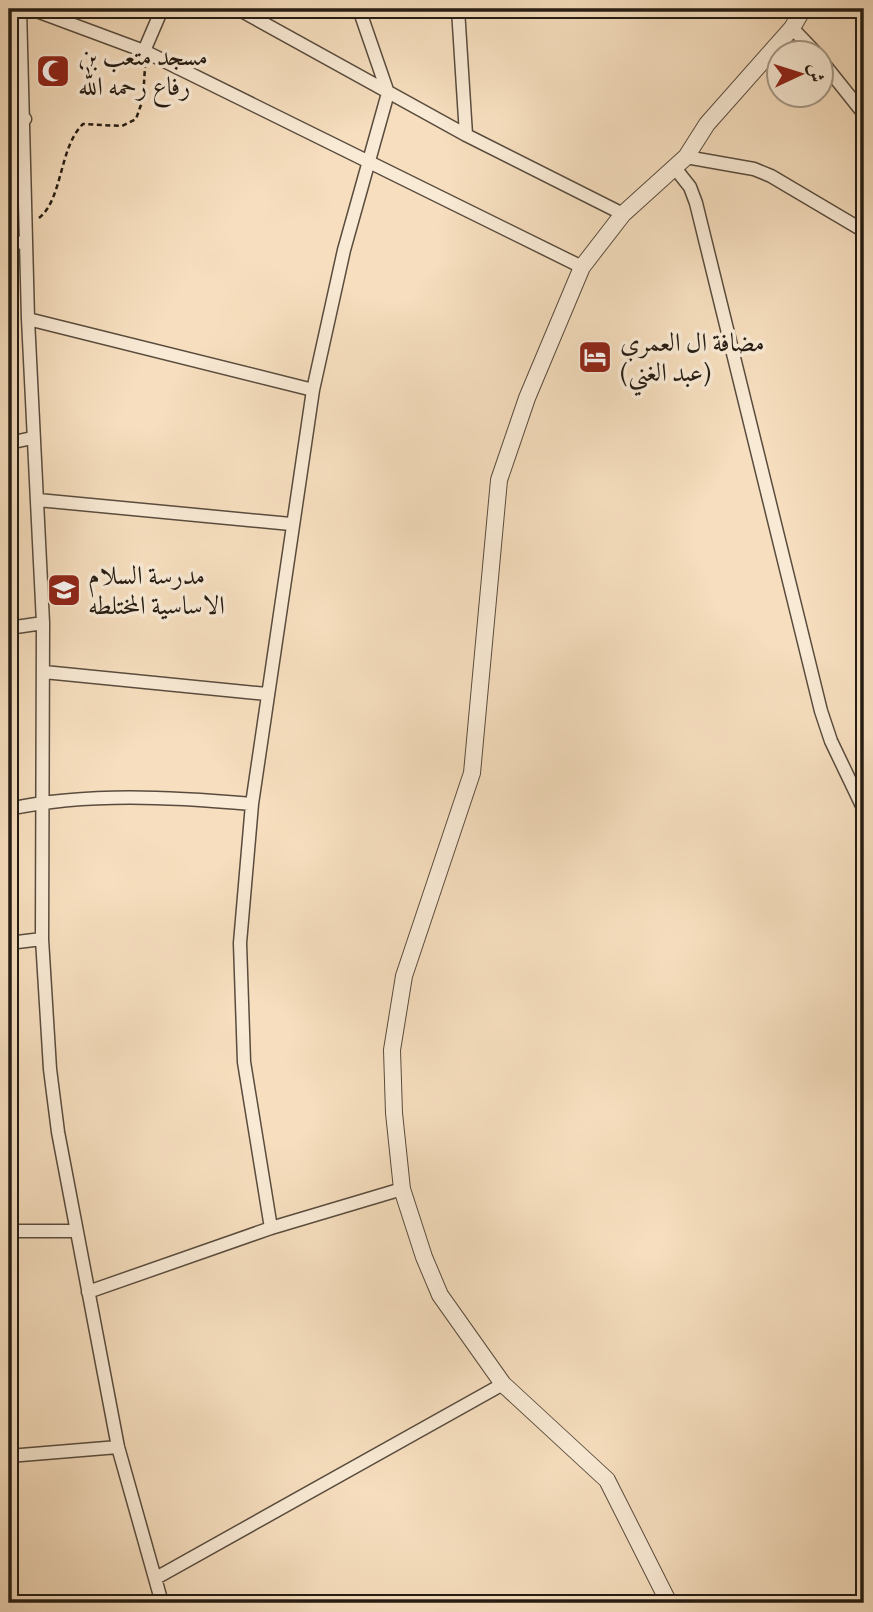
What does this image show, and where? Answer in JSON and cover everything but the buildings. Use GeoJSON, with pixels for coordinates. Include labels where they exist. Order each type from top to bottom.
{"type":"FeatureCollection","features":[{"type":"Feature","properties":{"kind":"street"},"geometry":{"type":"LineString","coordinates":[[20,9],[32,438],[38,500],[43,623],[42,939],[54,1106],[118,1447],[162,1603]]}},
{"type":"Feature","properties":{"kind":"street"},"geometry":{"type":"LineString","coordinates":[[31,9],[144,51],[582,267]]}},
{"type":"Feature","properties":{"kind":"street"},"geometry":{"type":"LineString","coordinates":[[144,51],[162,9]]}},
{"type":"Feature","properties":{"kind":"street"},"geometry":{"type":"LineString","coordinates":[[238,9],[466,135],[623,214]]}},
{"type":"Feature","properties":{"kind":"street"},"geometry":{"type":"LineString","coordinates":[[271,1228],[252,1126],[240,1021],[240,943],[252,804],[291,524],[313,390],[344,250],[388,93],[359,9]]}},
{"type":"Feature","properties":{"kind":"street"},"geometry":{"type":"LineString","coordinates":[[458,9],[466,135]]}},
{"type":"Feature","properties":{"kind":"street"},"geometry":{"type":"LineString","coordinates":[[669,1603],[607,1480],[503,1384],[440,1295],[424,1257],[402,1189],[392,1077],[396,1017],[404,976],[460,813],[474,759],[490,551],[499,480],[527,398],[582,267],[623,214],[681,162],[727,99],[792,28],[803,9]]}},
{"type":"Feature","properties":{"kind":"street"},"geometry":{"type":"LineString","coordinates":[[792,28],[802,38]]}},
{"type":"Feature","properties":{"kind":"street"},"geometry":{"type":"LineString","coordinates":[[834,76],[864,114]]}},
{"type":"Feature","properties":{"kind":"street"},"geometry":{"type":"LineString","coordinates":[[9,123],[25,119]]}},
{"type":"Feature","properties":{"kind":"street"},"geometry":{"type":"LineString","coordinates":[[681,162],[754,169],[771,176],[864,231]]}},
{"type":"Feature","properties":{"kind":"street"},"geometry":{"type":"LineString","coordinates":[[681,162],[696,203],[823,718],[864,810]]}},
{"type":"Feature","properties":{"kind":"street"},"geometry":{"type":"LineString","coordinates":[[9,245],[26,241]]}},
{"type":"Feature","properties":{"kind":"street"},"geometry":{"type":"LineString","coordinates":[[28,319],[313,390]]}},
{"type":"Feature","properties":{"kind":"street"},"geometry":{"type":"LineString","coordinates":[[9,443],[32,438]]}},
{"type":"Feature","properties":{"kind":"street"},"geometry":{"type":"LineString","coordinates":[[38,500],[291,524]]}},
{"type":"Feature","properties":{"kind":"street"},"geometry":{"type":"LineString","coordinates":[[9,628],[43,623]]}},
{"type":"Feature","properties":{"kind":"street"},"geometry":{"type":"LineString","coordinates":[[44,672],[268,694]]}},
{"type":"Feature","properties":{"kind":"street"},"geometry":{"type":"LineString","coordinates":[[9,809],[43,802],[156,797],[252,804]]}},
{"type":"Feature","properties":{"kind":"street"},"geometry":{"type":"LineString","coordinates":[[9,943],[42,939]]}},
{"type":"Feature","properties":{"kind":"street"},"geometry":{"type":"LineString","coordinates":[[88,1292],[271,1228],[402,1189]]}},
{"type":"Feature","properties":{"kind":"street"},"geometry":{"type":"LineString","coordinates":[[9,1231],[77,1231]]}},
{"type":"Feature","properties":{"kind":"street"},"geometry":{"type":"LineString","coordinates":[[156,1578],[503,1384]]}},
{"type":"Feature","properties":{"kind":"street"},"geometry":{"type":"LineString","coordinates":[[9,1456],[118,1447]]}},
{"type":"Feature","properties":{"kind":"path"},"geometry":{"type":"LineString","coordinates":[[26,220],[44,214],[76,131],[83,124],[122,126],[136,119],[146,78],[144,51]]}},
{"type":"Feature","properties":{"kind":"place","name":"مسجد متعب بن رفاع رحمه الله"},"geometry":{"type":"Point","coordinates":[53,71]}},
{"type":"Feature","properties":{"kind":"place","name":"مضافة ال العمري (عبد الغني)"},"geometry":{"type":"Point","coordinates":[595,357]}},
{"type":"Feature","properties":{"kind":"place","name":"مدرسة السلام الاساسية المختلطه"},"geometry":{"type":"Point","coordinates":[64,590]}}]}
